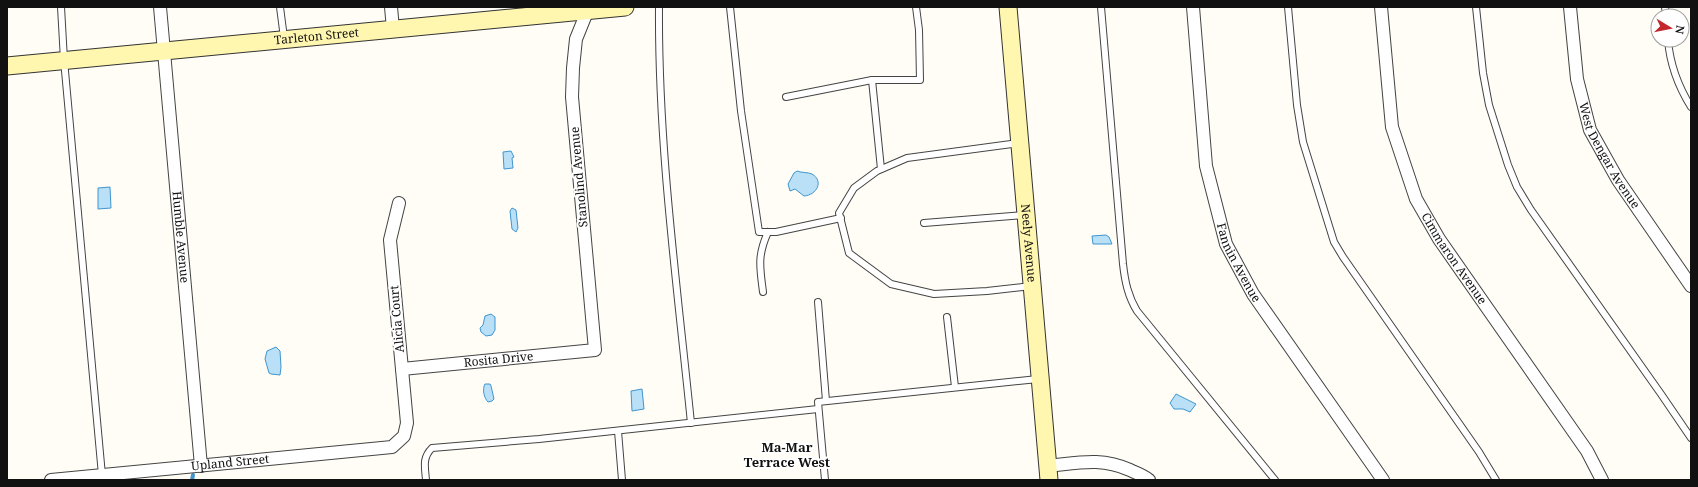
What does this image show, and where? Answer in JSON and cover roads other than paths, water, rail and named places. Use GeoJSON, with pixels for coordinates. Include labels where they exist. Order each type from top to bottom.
{"type":"FeatureCollection","features":[{"type":"Feature","properties":{"kind":"street","name":"Humble Avenue"},"geometry":{"type":"LineString","coordinates":[[160,7],[201,466]]}},
{"type":"Feature","properties":{"kind":"street"},"geometry":{"type":"LineString","coordinates":[[391,7],[393,29]]}},
{"type":"Feature","properties":{"kind":"street","name":"Tarleton Street"},"geometry":{"type":"LineString","coordinates":[[7,66],[589,9],[626,7]]}},
{"type":"Feature","properties":{"kind":"street","name":"Neely Avenue"},"geometry":{"type":"LineString","coordinates":[[1008,7],[1048,473]]}},
{"type":"Feature","properties":{"kind":"street","name":"Fannin Avenue"},"geometry":{"type":"LineString","coordinates":[[1194,7],[1206,166],[1226,244],[1253,294],[1384,480]]}},
{"type":"Feature","properties":{"kind":"street","name":"Cimmaron Avenue"},"geometry":{"type":"LineString","coordinates":[[1381,7],[1392,127],[1416,199],[1439,239],[1587,451],[1602,480]]}},
{"type":"Feature","properties":{"kind":"street","name":"West Dengar Avenue"},"geometry":{"type":"LineString","coordinates":[[1570,7],[1577,80],[1590,130],[1618,180],[1691,286]]}},
{"type":"Feature","properties":{"kind":"street","name":"Stanolind Avenue"},"geometry":{"type":"LineString","coordinates":[[589,9],[576,39],[572,97],[594,350]]}},
{"type":"Feature","properties":{"kind":"street","name":"Alicia Court"},"geometry":{"type":"LineString","coordinates":[[399,203],[390,240],[407,423],[404,436]]}},
{"type":"Feature","properties":{"kind":"street","name":"Rosita Drive"},"geometry":{"type":"LineString","coordinates":[[402,369],[594,350]]}},
{"type":"Feature","properties":{"kind":"street","name":"Upland Street"},"geometry":{"type":"LineString","coordinates":[[52,480],[392,447],[404,436]]}},
{"type":"Feature","properties":{"kind":"street"},"geometry":{"type":"LineString","coordinates":[[1048,473],[1094,461],[1115,464],[1144,476],[1149,480]]}},
{"type":"Feature","properties":{"kind":"lane"},"geometry":{"type":"LineString","coordinates":[[61,7],[64,60],[102,475]]}},
{"type":"Feature","properties":{"kind":"lane"},"geometry":{"type":"LineString","coordinates":[[280,7],[284,39]]}},
{"type":"Feature","properties":{"kind":"lane"},"geometry":{"type":"LineString","coordinates":[[659,7],[661,108],[667,185],[691,423]]}},
{"type":"Feature","properties":{"kind":"lane"},"geometry":{"type":"LineString","coordinates":[[730,7],[741,111],[759,232],[776,232],[841,218]]}},
{"type":"Feature","properties":{"kind":"lane"},"geometry":{"type":"LineString","coordinates":[[786,97],[872,80],[920,80],[919,30],[916,7]]}},
{"type":"Feature","properties":{"kind":"lane"},"geometry":{"type":"LineString","coordinates":[[1101,7],[1123,264],[1125,284],[1130,299],[1137,311],[1275,480]]}},
{"type":"Feature","properties":{"kind":"lane"},"geometry":{"type":"LineString","coordinates":[[1288,7],[1297,105],[1303,142],[1334,242],[1479,452],[1496,480]]}},
{"type":"Feature","properties":{"kind":"lane"},"geometry":{"type":"LineString","coordinates":[[1476,7],[1483,73],[1490,105],[1508,165],[1517,187],[1531,210],[1691,438]]}},
{"type":"Feature","properties":{"kind":"lane"},"geometry":{"type":"LineString","coordinates":[[1669,48],[1673,72],[1679,88],[1691,107]]}},
{"type":"Feature","properties":{"kind":"lane"},"geometry":{"type":"LineString","coordinates":[[872,80],[882,169]]}},
{"type":"Feature","properties":{"kind":"lane"},"geometry":{"type":"LineString","coordinates":[[1020,143],[907,158],[877,170],[854,188],[839,213],[849,253],[891,284],[934,294],[987,291],[1032,286]]}},
{"type":"Feature","properties":{"kind":"lane"},"geometry":{"type":"LineString","coordinates":[[924,223],[1026,215]]}},
{"type":"Feature","properties":{"kind":"lane"},"geometry":{"type":"LineString","coordinates":[[763,292],[759,258],[761,246],[768,232]]}},
{"type":"Feature","properties":{"kind":"lane"},"geometry":{"type":"LineString","coordinates":[[818,302],[826,401]]}},
{"type":"Feature","properties":{"kind":"lane"},"geometry":{"type":"LineString","coordinates":[[947,317],[954,387]]}},
{"type":"Feature","properties":{"kind":"lane"},"geometry":{"type":"LineString","coordinates":[[826,480],[818,402],[1040,378]]}},
{"type":"Feature","properties":{"kind":"lane"},"geometry":{"type":"LineString","coordinates":[[426,480],[424,460],[426,454],[432,448],[618,431],[818,409]]}},
{"type":"Feature","properties":{"kind":"lane"},"geometry":{"type":"LineString","coordinates":[[618,431],[622,480]]}},
{"type":"Feature","properties":{"kind":"water"},"geometry":{"type":"Polygon","coordinates":[[[511,151],[514,157],[512,158],[513,168],[504,169],[503,152],[511,151]]]}},
{"type":"Feature","properties":{"kind":"water"},"geometry":{"type":"Polygon","coordinates":[[[797,171],[810,173],[818,180],[817,187],[809,195],[804,196],[795,189],[790,191],[788,184],[794,173],[797,171]]]}},
{"type":"Feature","properties":{"kind":"water"},"geometry":{"type":"Polygon","coordinates":[[[110,187],[111,208],[98,209],[98,188],[110,187]]]}},
{"type":"Feature","properties":{"kind":"water"},"geometry":{"type":"Polygon","coordinates":[[[512,208],[516,210],[518,228],[516,232],[512,229],[510,211],[512,208]]]}},
{"type":"Feature","properties":{"kind":"water"},"geometry":{"type":"Polygon","coordinates":[[[1106,235],[1109,237],[1112,244],[1093,244],[1092,236],[1106,235]]]}},
{"type":"Feature","properties":{"kind":"water"},"geometry":{"type":"Polygon","coordinates":[[[491,314],[495,317],[495,330],[492,335],[486,336],[481,332],[480,328],[483,325],[485,316],[491,314]]]}},
{"type":"Feature","properties":{"kind":"water"},"geometry":{"type":"Polygon","coordinates":[[[276,347],[280,351],[280,375],[269,373],[265,359],[267,351],[276,347]]]}},
{"type":"Feature","properties":{"kind":"water"},"geometry":{"type":"Polygon","coordinates":[[[485,384],[490,384],[491,386],[494,399],[492,401],[488,402],[485,398],[485,384]]]}},
{"type":"Feature","properties":{"kind":"water"},"geometry":{"type":"Polygon","coordinates":[[[642,389],[644,409],[632,411],[631,391],[642,389]]]}},
{"type":"Feature","properties":{"kind":"water"},"geometry":{"type":"Polygon","coordinates":[[[1176,394],[1196,404],[1190,412],[1183,409],[1174,409],[1170,403],[1176,394]]]}},
{"type":"Feature","properties":{"kind":"waterway"},"geometry":{"type":"LineString","coordinates":[[192,480],[193,475]]}},
{"type":"Feature","properties":{"kind":"district","name":"Ma-Mar Terrace West"},"geometry":{"type":"Point","coordinates":[787,454]}}]}
